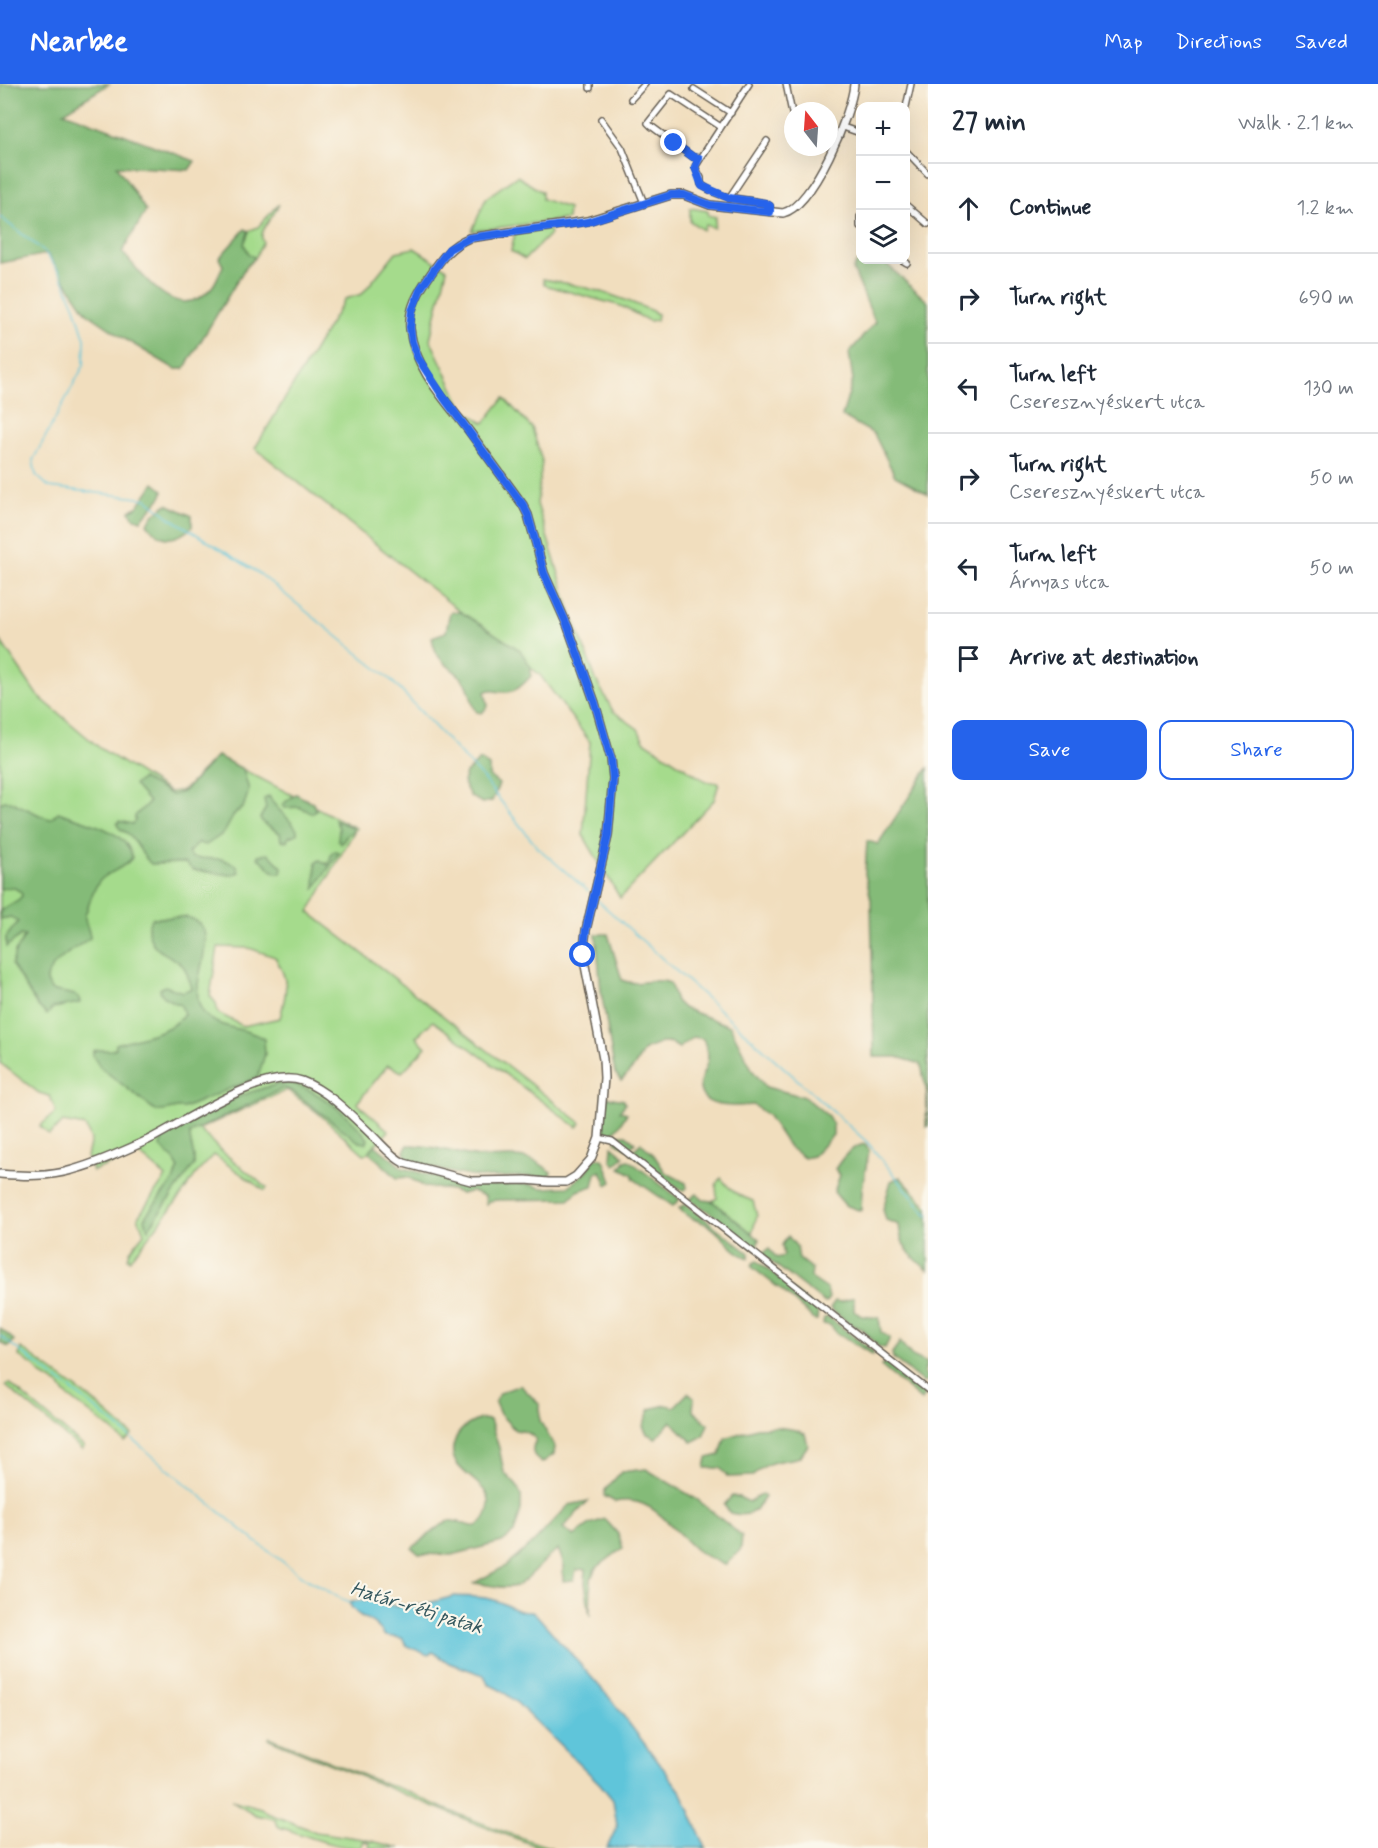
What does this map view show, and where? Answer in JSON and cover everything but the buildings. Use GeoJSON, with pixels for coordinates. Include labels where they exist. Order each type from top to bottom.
{"type":"FeatureCollection","features":[{"type":"Feature","properties":{"kind":"main road"},"geometry":{"type":"LineString","coordinates":[[0,1174],[39,1176],[74,1170],[149,1140],[200,1111],[257,1085],[288,1078],[302,1081],[325,1094],[395,1158],[416,1167],[471,1181],[566,1182],[576,1176],[586,1165],[596,1149],[599,1138],[604,1078],[603,1059],[583,955],[586,930],[608,836],[613,778],[611,759],[582,664],[544,573],[528,515],[523,505],[429,378],[412,342],[410,327],[412,311],[421,288],[449,249],[460,241],[480,236],[587,222],[666,196],[684,195],[710,205],[770,212],[783,213],[791,210],[822,170],[852,102],[854,84]]}},
{"type":"Feature","properties":{"kind":"street"},"geometry":{"type":"LineString","coordinates":[[631,99],[645,84]]}},
{"type":"Feature","properties":{"kind":"street"},"geometry":{"type":"LineString","coordinates":[[749,84],[695,167],[701,178],[701,184],[714,193],[729,198],[765,203],[770,206],[770,212]]}},
{"type":"Feature","properties":{"kind":"street"},"geometry":{"type":"LineString","coordinates":[[786,84],[790,102]]}},
{"type":"Feature","properties":{"kind":"street"},"geometry":{"type":"LineString","coordinates":[[907,102],[911,84]]}},
{"type":"Feature","properties":{"kind":"street"},"geometry":{"type":"LineString","coordinates":[[694,89],[730,113]]}},
{"type":"Feature","properties":{"kind":"street"},"geometry":{"type":"LineString","coordinates":[[699,158],[693,157],[648,123],[671,93],[721,127]]}},
{"type":"Feature","properties":{"kind":"street"},"geometry":{"type":"LineString","coordinates":[[601,119],[621,148],[644,203]]}},
{"type":"Feature","properties":{"kind":"street"},"geometry":{"type":"LineString","coordinates":[[843,126],[856,131]]}},
{"type":"Feature","properties":{"kind":"street"},"geometry":{"type":"LineString","coordinates":[[729,198],[767,141]]}},
{"type":"Feature","properties":{"kind":"street"},"geometry":{"type":"LineString","coordinates":[[910,155],[928,174]]}},
{"type":"Feature","properties":{"kind":"street"},"geometry":{"type":"LineString","coordinates":[[910,208],[928,224]]}},
{"type":"Feature","properties":{"kind":"street"},"geometry":{"type":"LineString","coordinates":[[599,1138],[612,1141],[928,1390]]}},
{"type":"Feature","properties":{"kind":"green space"},"geometry":{"type":"Polygon","coordinates":[[[0,84],[109,84],[64,112],[195,161],[189,170],[117,166],[146,211],[122,252],[162,294],[174,300],[187,302],[199,298],[217,280],[223,266],[219,258],[245,229],[249,231],[244,244],[249,254],[255,258],[245,268],[184,369],[175,369],[87,313],[47,254],[0,263],[0,84]]]}},
{"type":"Feature","properties":{"kind":"green space"},"geometry":{"type":"Polygon","coordinates":[[[517,176],[542,192],[542,199],[568,208],[567,219],[472,231],[486,198],[517,176]]]}},
{"type":"Feature","properties":{"kind":"green space"},"geometry":{"type":"Polygon","coordinates":[[[279,204],[262,232],[263,242],[255,258],[249,254],[244,244],[249,231],[258,227],[279,204]]]}},
{"type":"Feature","properties":{"kind":"green space"},"geometry":{"type":"Polygon","coordinates":[[[690,208],[708,211],[708,215],[716,217],[714,228],[705,225],[703,230],[690,221],[690,208]]]}},
{"type":"Feature","properties":{"kind":"green space"},"geometry":{"type":"Polygon","coordinates":[[[549,229],[550,234],[525,259],[511,251],[515,233],[549,229]]]}},
{"type":"Feature","properties":{"kind":"green space"},"geometry":{"type":"Polygon","coordinates":[[[414,248],[447,269],[430,339],[463,409],[484,423],[504,398],[532,428],[542,461],[537,504],[568,603],[596,680],[613,711],[638,729],[644,741],[705,781],[719,783],[714,800],[620,898],[583,835],[590,742],[540,675],[255,448],[345,299],[362,294],[396,252],[414,248]]]}},
{"type":"Feature","properties":{"kind":"green space"},"geometry":{"type":"Polygon","coordinates":[[[856,264],[886,264],[928,302],[928,494],[895,476],[874,434],[842,416],[853,380],[849,353],[875,322],[853,269],[856,264]]]}},
{"type":"Feature","properties":{"kind":"green space"},"geometry":{"type":"Polygon","coordinates":[[[543,279],[612,295],[652,311],[657,314],[656,320],[649,321],[621,306],[544,285],[543,279]]]}},
{"type":"Feature","properties":{"kind":"green space"},"geometry":{"type":"Polygon","coordinates":[[[154,483],[163,490],[162,496],[141,520],[133,517],[130,511],[138,506],[154,483]]]}},
{"type":"Feature","properties":{"kind":"green space"},"geometry":{"type":"Polygon","coordinates":[[[167,504],[192,516],[192,527],[174,538],[158,535],[147,524],[155,513],[167,504]]]}},
{"type":"Feature","properties":{"kind":"green space"},"geometry":{"type":"Polygon","coordinates":[[[451,612],[461,612],[520,650],[531,667],[531,676],[517,689],[508,692],[489,690],[485,692],[488,706],[482,713],[475,709],[465,682],[440,659],[434,646],[432,637],[446,632],[451,612]]]}},
{"type":"Feature","properties":{"kind":"green space"},"geometry":{"type":"Polygon","coordinates":[[[0,640],[37,695],[101,749],[169,792],[181,791],[187,787],[217,756],[356,828],[309,912],[581,1123],[577,1127],[433,1021],[416,1037],[426,1047],[402,1072],[388,1065],[357,1103],[389,1131],[365,1155],[318,1113],[287,1090],[199,1129],[219,1149],[267,1188],[265,1191],[214,1155],[196,1174],[130,1260],[128,1258],[130,1251],[144,1233],[138,1217],[166,1177],[138,1153],[93,1171],[87,1157],[91,1139],[85,1126],[63,1122],[49,1135],[40,1126],[56,1112],[50,1096],[39,1093],[0,1063],[0,640]],[[218,947],[210,996],[216,1003],[218,1013],[243,1026],[280,1018],[286,986],[283,973],[275,957],[249,948],[218,947]]]}},
{"type":"Feature","properties":{"kind":"green space"},"geometry":{"type":"Polygon","coordinates":[[[217,756],[243,769],[249,790],[243,808],[235,813],[224,833],[206,845],[198,843],[188,853],[193,858],[222,859],[236,865],[239,872],[231,875],[193,870],[185,863],[151,864],[130,836],[117,824],[119,821],[132,824],[135,816],[149,802],[134,785],[142,779],[172,795],[183,792],[217,756]]]}},
{"type":"Feature","properties":{"kind":"green space"},"geometry":{"type":"Polygon","coordinates":[[[480,760],[489,766],[489,776],[499,784],[492,801],[482,803],[470,796],[463,782],[466,773],[480,760]]]}},
{"type":"Feature","properties":{"kind":"green space"},"geometry":{"type":"Polygon","coordinates":[[[928,768],[928,1126],[926,1127],[927,1094],[921,1064],[897,1057],[874,1057],[871,899],[865,874],[867,841],[878,844],[928,768]]]}},
{"type":"Feature","properties":{"kind":"green space"},"geometry":{"type":"Polygon","coordinates":[[[296,794],[313,803],[316,810],[312,813],[299,807],[284,808],[282,805],[296,794]]]}},
{"type":"Feature","properties":{"kind":"green space"},"geometry":{"type":"Polygon","coordinates":[[[269,796],[297,830],[297,834],[289,837],[287,841],[281,841],[280,833],[264,824],[260,818],[266,808],[264,799],[269,796]]]}},
{"type":"Feature","properties":{"kind":"green space"},"geometry":{"type":"Polygon","coordinates":[[[10,801],[46,818],[51,819],[58,812],[102,828],[123,840],[132,858],[100,880],[92,894],[85,915],[90,938],[57,962],[48,975],[47,981],[51,990],[75,995],[79,998],[80,1003],[53,1008],[47,1015],[37,1005],[12,965],[15,952],[25,936],[21,935],[6,947],[6,937],[18,922],[11,917],[0,919],[0,911],[22,896],[21,892],[13,887],[0,889],[0,803],[10,801]]]}},
{"type":"Feature","properties":{"kind":"green space"},"geometry":{"type":"Polygon","coordinates":[[[335,820],[353,828],[341,844],[338,840],[339,828],[335,820]]]}},
{"type":"Feature","properties":{"kind":"green space"},"geometry":{"type":"Polygon","coordinates":[[[332,852],[339,853],[315,888],[316,862],[320,860],[328,865],[332,852]]]}},
{"type":"Feature","properties":{"kind":"green space"},"geometry":{"type":"Polygon","coordinates":[[[269,854],[282,867],[281,873],[276,873],[258,858],[258,855],[269,854]]]}},
{"type":"Feature","properties":{"kind":"green space"},"geometry":{"type":"Polygon","coordinates":[[[187,917],[199,924],[205,933],[198,988],[198,1001],[204,1013],[217,1023],[264,1039],[265,1054],[258,1077],[184,1108],[156,1111],[100,1067],[93,1056],[93,1051],[113,1049],[116,1048],[116,1044],[163,1030],[172,1026],[184,1014],[181,1005],[165,997],[160,989],[165,986],[183,992],[192,988],[186,971],[183,966],[155,946],[148,928],[153,918],[187,917]]]}},
{"type":"Feature","properties":{"kind":"green space"},"geometry":{"type":"Polygon","coordinates":[[[596,934],[608,934],[622,980],[634,983],[663,981],[670,983],[676,1001],[683,1008],[730,1026],[753,1071],[766,1087],[805,1097],[828,1116],[833,1125],[833,1135],[813,1156],[804,1158],[789,1147],[768,1116],[754,1105],[720,1105],[705,1099],[701,1093],[700,1084],[708,1057],[703,1039],[694,1037],[679,1048],[671,1043],[661,1043],[644,1050],[634,1067],[621,1081],[615,1073],[601,991],[596,934]]]}},
{"type":"Feature","properties":{"kind":"green space"},"geometry":{"type":"Polygon","coordinates":[[[288,1083],[310,1090],[332,1104],[361,1130],[368,1139],[367,1143],[359,1142],[292,1091],[283,1088],[190,1133],[194,1165],[148,1229],[146,1215],[173,1181],[179,1168],[160,1146],[163,1137],[240,1096],[288,1083]]]}},
{"type":"Feature","properties":{"kind":"green space"},"geometry":{"type":"Polygon","coordinates":[[[607,1097],[624,1100],[625,1104],[620,1111],[627,1113],[618,1128],[610,1135],[603,1131],[607,1097]]]}},
{"type":"Feature","properties":{"kind":"green space"},"geometry":{"type":"Polygon","coordinates":[[[619,1135],[626,1135],[635,1142],[627,1148],[615,1142],[619,1135]]]}},
{"type":"Feature","properties":{"kind":"green space"},"geometry":{"type":"Polygon","coordinates":[[[641,1143],[654,1155],[665,1172],[686,1183],[687,1188],[679,1189],[631,1153],[641,1143]]]}},
{"type":"Feature","properties":{"kind":"green space"},"geometry":{"type":"Polygon","coordinates":[[[865,1144],[869,1151],[862,1189],[861,1211],[845,1205],[834,1192],[840,1175],[835,1169],[851,1150],[865,1144]]]}},
{"type":"Feature","properties":{"kind":"green space"},"geometry":{"type":"Polygon","coordinates":[[[375,1145],[403,1168],[464,1184],[568,1187],[587,1171],[595,1158],[604,1160],[612,1182],[607,1185],[601,1171],[596,1173],[593,1186],[578,1191],[569,1199],[498,1200],[489,1201],[486,1204],[485,1196],[472,1191],[461,1194],[452,1190],[425,1187],[408,1177],[397,1178],[369,1152],[375,1145]]]}},
{"type":"Feature","properties":{"kind":"green space"},"geometry":{"type":"Polygon","coordinates":[[[408,1145],[426,1146],[479,1157],[524,1158],[533,1160],[551,1172],[549,1178],[480,1177],[461,1174],[407,1160],[404,1151],[408,1145]]]}},
{"type":"Feature","properties":{"kind":"green space"},"geometry":{"type":"Polygon","coordinates":[[[612,1146],[624,1156],[615,1165],[611,1160],[612,1146]]]}},
{"type":"Feature","properties":{"kind":"green space"},"geometry":{"type":"Polygon","coordinates":[[[629,1160],[680,1199],[673,1206],[634,1179],[632,1174],[620,1168],[625,1161],[629,1160]]]}},
{"type":"Feature","properties":{"kind":"green space"},"geometry":{"type":"Polygon","coordinates":[[[900,1177],[928,1207],[928,1270],[907,1251],[899,1225],[886,1220],[883,1209],[891,1181],[900,1177]]]}},
{"type":"Feature","properties":{"kind":"green space"},"geometry":{"type":"Polygon","coordinates":[[[721,1178],[735,1193],[753,1201],[757,1216],[752,1233],[712,1201],[717,1198],[716,1185],[721,1178]]]}},
{"type":"Feature","properties":{"kind":"green space"},"geometry":{"type":"Polygon","coordinates":[[[697,1194],[703,1200],[712,1201],[759,1239],[756,1250],[732,1228],[690,1199],[697,1194]]]}},
{"type":"Feature","properties":{"kind":"green space"},"geometry":{"type":"Polygon","coordinates":[[[686,1204],[749,1253],[749,1258],[733,1248],[708,1225],[685,1214],[679,1208],[686,1204]]]}},
{"type":"Feature","properties":{"kind":"green space"},"geometry":{"type":"Polygon","coordinates":[[[788,1236],[797,1247],[799,1259],[812,1269],[811,1278],[827,1289],[829,1298],[825,1303],[764,1256],[763,1253],[769,1249],[777,1258],[784,1256],[782,1245],[788,1236]]]}},
{"type":"Feature","properties":{"kind":"green space"},"geometry":{"type":"Polygon","coordinates":[[[757,1261],[818,1310],[817,1320],[812,1319],[752,1267],[757,1261]]]}},
{"type":"Feature","properties":{"kind":"green space"},"geometry":{"type":"Polygon","coordinates":[[[854,1297],[854,1311],[862,1316],[879,1318],[881,1332],[890,1338],[885,1348],[879,1347],[862,1329],[850,1324],[830,1308],[835,1301],[841,1302],[854,1297]]]}},
{"type":"Feature","properties":{"kind":"green space"},"geometry":{"type":"Polygon","coordinates":[[[828,1317],[874,1352],[873,1355],[837,1333],[830,1325],[823,1324],[824,1318],[828,1317]]]}},
{"type":"Feature","properties":{"kind":"green space"},"geometry":{"type":"Polygon","coordinates":[[[0,1328],[14,1340],[9,1347],[0,1343],[0,1328]]]}},
{"type":"Feature","properties":{"kind":"green space"},"geometry":{"type":"Polygon","coordinates":[[[900,1342],[912,1356],[927,1363],[924,1372],[928,1380],[924,1383],[893,1358],[892,1353],[900,1342]]]}},
{"type":"Feature","properties":{"kind":"green space"},"geometry":{"type":"Polygon","coordinates":[[[21,1348],[92,1400],[132,1435],[125,1442],[65,1394],[60,1386],[40,1374],[34,1366],[19,1356],[21,1348]]]}},
{"type":"Feature","properties":{"kind":"green space"},"geometry":{"type":"Polygon","coordinates":[[[888,1363],[905,1379],[923,1391],[925,1395],[921,1400],[881,1366],[888,1363]]]}},
{"type":"Feature","properties":{"kind":"green space"},"geometry":{"type":"Polygon","coordinates":[[[9,1383],[84,1447],[82,1450],[6,1386],[9,1383]]]}},
{"type":"Feature","properties":{"kind":"green space"},"geometry":{"type":"Polygon","coordinates":[[[520,1385],[540,1405],[540,1421],[555,1447],[554,1454],[542,1463],[533,1453],[536,1440],[527,1432],[515,1430],[500,1414],[495,1403],[499,1393],[520,1385]]]}},
{"type":"Feature","properties":{"kind":"green space"},"geometry":{"type":"Polygon","coordinates":[[[688,1393],[694,1398],[693,1411],[708,1424],[703,1436],[692,1442],[671,1421],[656,1438],[647,1434],[643,1426],[650,1409],[666,1405],[674,1407],[688,1393]]]}},
{"type":"Feature","properties":{"kind":"green space"},"geometry":{"type":"Polygon","coordinates":[[[480,1419],[490,1420],[504,1472],[517,1486],[521,1495],[521,1510],[514,1533],[502,1542],[452,1555],[419,1554],[412,1548],[446,1522],[453,1521],[477,1526],[487,1514],[489,1501],[487,1494],[458,1465],[453,1452],[454,1443],[461,1431],[480,1419]]]}},
{"type":"Feature","properties":{"kind":"green space"},"geometry":{"type":"Polygon","coordinates":[[[777,1427],[805,1434],[808,1445],[800,1457],[765,1466],[753,1476],[728,1477],[720,1468],[705,1468],[707,1458],[720,1455],[725,1438],[756,1428],[777,1427]]]}},
{"type":"Feature","properties":{"kind":"green space"},"geometry":{"type":"Polygon","coordinates":[[[646,1469],[698,1500],[742,1536],[741,1549],[725,1565],[696,1550],[650,1508],[640,1503],[615,1502],[604,1496],[605,1490],[621,1472],[646,1469]]]}},
{"type":"Feature","properties":{"kind":"green space"},"geometry":{"type":"Polygon","coordinates":[[[762,1494],[765,1497],[750,1513],[742,1515],[730,1513],[724,1505],[732,1496],[749,1502],[762,1494]]]}},
{"type":"Feature","properties":{"kind":"green space"},"geometry":{"type":"Polygon","coordinates":[[[588,1501],[563,1528],[574,1536],[590,1524],[605,1519],[618,1534],[623,1548],[595,1569],[591,1579],[590,1616],[585,1583],[586,1569],[576,1570],[574,1580],[563,1581],[563,1562],[558,1549],[516,1586],[501,1587],[474,1583],[506,1566],[534,1542],[569,1505],[588,1501]]]}},
{"type":"Feature","properties":{"kind":"green space"},"geometry":{"type":"Polygon","coordinates":[[[269,1737],[443,1808],[552,1848],[542,1848],[477,1824],[269,1739],[269,1737]]]}},
{"type":"Feature","properties":{"kind":"green space"},"geometry":{"type":"Polygon","coordinates":[[[231,1800],[261,1808],[267,1813],[316,1832],[363,1839],[400,1848],[369,1848],[370,1843],[364,1841],[361,1848],[330,1843],[279,1827],[274,1819],[256,1815],[231,1800]]]}},
{"type":"Feature","properties":{"kind":"water"},"geometry":{"type":"Polygon","coordinates":[[[455,1596],[490,1599],[517,1610],[534,1612],[609,1697],[682,1793],[706,1848],[607,1848],[617,1826],[613,1800],[600,1784],[516,1702],[488,1684],[484,1675],[449,1663],[433,1652],[428,1655],[407,1646],[402,1638],[385,1636],[376,1625],[357,1613],[349,1603],[367,1600],[402,1607],[455,1596]]]}},
{"type":"Feature","properties":{"kind":"waterway"},"geometry":{"type":"LineString","coordinates":[[0,217],[44,251],[61,275],[75,307],[85,339],[84,365],[33,460],[36,475],[49,487],[147,499],[169,517],[260,574],[391,680],[481,776],[537,847],[588,891]]}},
{"type":"Feature","properties":{"kind":"waterway"},"geometry":{"type":"LineString","coordinates":[[597,900],[867,1142],[928,1216]]}},
{"type":"Feature","properties":{"kind":"waterway","name":"Határ-réti patak"},"geometry":{"type":"LineString","coordinates":[[0,1336],[90,1404],[255,1541],[303,1577],[349,1603]]}},
{"type":"Feature","properties":{"kind":"route"},"geometry":{"type":"LineString","coordinates":[[583,955],[586,930],[608,836],[613,778],[606,736],[568,627],[544,573],[528,515],[523,505],[429,378],[412,342],[410,327],[416,298],[434,268],[449,249],[469,238],[587,222],[671,195],[684,195],[710,205],[770,212],[771,208],[768,204],[729,198],[702,186],[701,178],[695,169],[699,158],[693,157],[674,143]]}}]}
